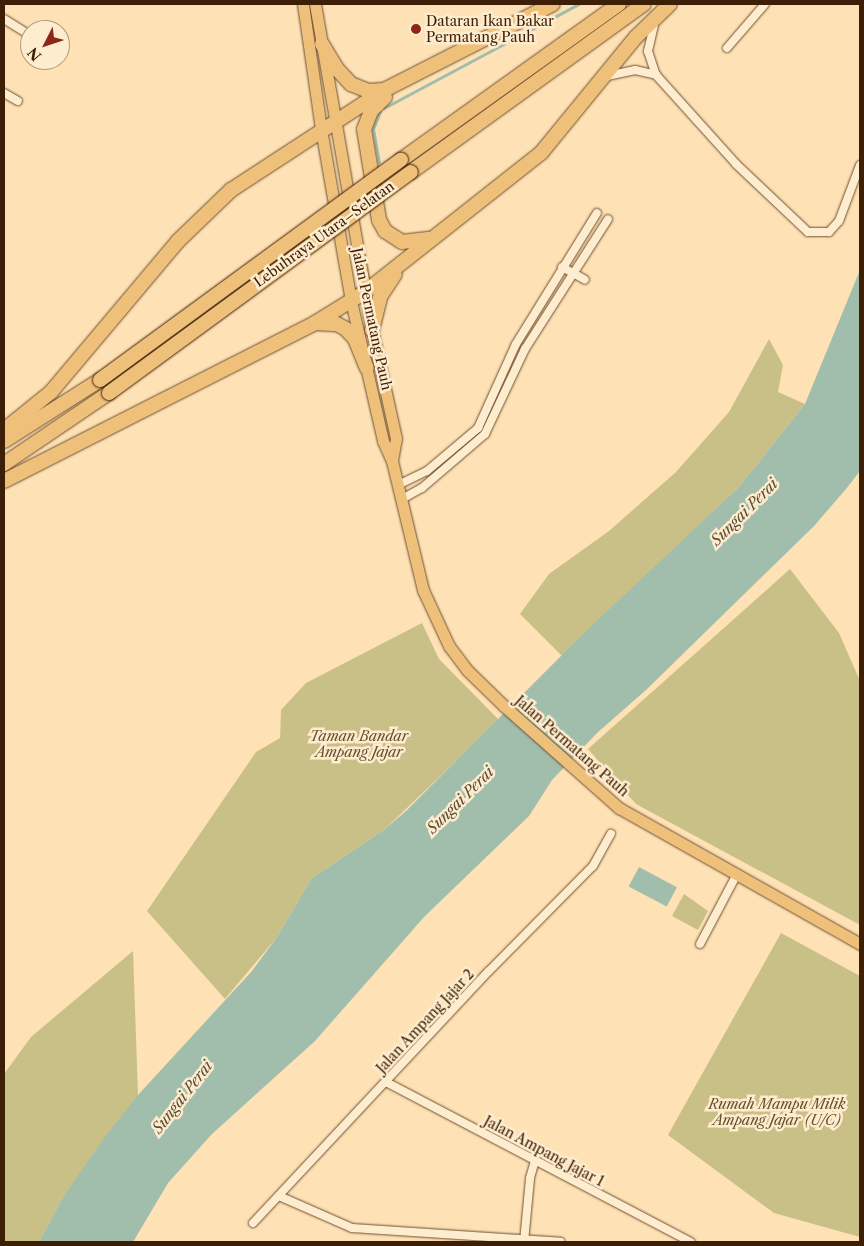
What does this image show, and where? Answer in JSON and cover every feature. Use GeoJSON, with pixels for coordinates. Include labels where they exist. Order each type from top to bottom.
{"type":"FeatureCollection","features":[{"type":"Feature","properties":{"kind":"highway"},"geometry":{"type":"LineString","coordinates":[[4,430],[51,392],[178,241],[214,204],[336,119],[386,90],[553,4]]}},
{"type":"Feature","properties":{"kind":"highway","name":"Lebuhraya Utara–Selatan"},"geometry":{"type":"LineString","coordinates":[[4,441],[100,380],[401,160],[619,4]]}},
{"type":"Feature","properties":{"kind":"highway","name":"Lebuhraya Utara–Selatan"},"geometry":{"type":"LineString","coordinates":[[4,464],[109,393],[644,4]]}},
{"type":"Feature","properties":{"kind":"highway"},"geometry":{"type":"LineString","coordinates":[[4,482],[315,323],[366,292],[431,238],[540,153],[665,8]]}},
{"type":"Feature","properties":{"kind":"highway"},"geometry":{"type":"LineString","coordinates":[[322,44],[337,69],[351,84],[368,91],[386,90]]}},
{"type":"Feature","properties":{"kind":"highway"},"geometry":{"type":"LineString","coordinates":[[403,82],[374,106],[366,122],[364,135],[373,188],[379,220],[390,236],[409,243],[431,238]]}},
{"type":"Feature","properties":{"kind":"highway"},"geometry":{"type":"LineString","coordinates":[[372,330],[380,297],[402,262]]}},
{"type":"Feature","properties":{"kind":"highway"},"geometry":{"type":"LineString","coordinates":[[315,323],[337,324],[346,330],[355,339],[367,368]]}},
{"type":"Feature","properties":{"kind":"main road","name":"Jalan Permatang Pauh"},"geometry":{"type":"LineString","coordinates":[[303,4],[321,129],[351,301],[383,441],[392,461],[423,590],[438,627],[467,670],[504,706],[625,812],[860,944]]}},
{"type":"Feature","properties":{"kind":"main road","name":"Jalan Permatang Pauh"},"geometry":{"type":"LineString","coordinates":[[314,4],[336,119],[372,330],[396,438],[392,461]]}},
{"type":"Feature","properties":{"kind":"street"},"geometry":{"type":"LineString","coordinates":[[727,48],[765,4]]}},
{"type":"Feature","properties":{"kind":"street"},"geometry":{"type":"LineString","coordinates":[[665,8],[651,32],[648,50],[656,75],[736,164],[808,232],[829,232],[839,221],[860,166]]}},
{"type":"Feature","properties":{"kind":"street"},"geometry":{"type":"LineString","coordinates":[[4,19],[20,29]]}},
{"type":"Feature","properties":{"kind":"street"},"geometry":{"type":"LineString","coordinates":[[603,78],[625,70],[656,75]]}},
{"type":"Feature","properties":{"kind":"street"},"geometry":{"type":"LineString","coordinates":[[4,92],[18,101]]}},
{"type":"Feature","properties":{"kind":"street"},"geometry":{"type":"LineString","coordinates":[[398,485],[427,471],[478,428],[516,344],[562,267],[598,213]]}},
{"type":"Feature","properties":{"kind":"street"},"geometry":{"type":"LineString","coordinates":[[402,499],[422,488],[485,434],[525,349],[608,218]]}},
{"type":"Feature","properties":{"kind":"street"},"geometry":{"type":"LineString","coordinates":[[562,267],[585,280]]}},
{"type":"Feature","properties":{"kind":"street"},"geometry":{"type":"LineString","coordinates":[[516,344],[525,349]]}},
{"type":"Feature","properties":{"kind":"street","name":"Jalan Ampang Jajar 2"},"geometry":{"type":"LineString","coordinates":[[253,1223],[489,971],[593,866],[611,834]]}},
{"type":"Feature","properties":{"kind":"street"},"geometry":{"type":"LineString","coordinates":[[700,944],[736,876]]}},
{"type":"Feature","properties":{"kind":"street","name":"Jalan Ampang Jajar 1"},"geometry":{"type":"LineString","coordinates":[[386,1082],[691,1242]]}},
{"type":"Feature","properties":{"kind":"street"},"geometry":{"type":"LineString","coordinates":[[524,1241],[530,1178],[535,1160]]}},
{"type":"Feature","properties":{"kind":"street"},"geometry":{"type":"LineString","coordinates":[[279,1196],[352,1228],[561,1242]]}},
{"type":"Feature","properties":{"kind":"green space"},"geometry":{"type":"Polygon","coordinates":[[[769,339],[783,365],[778,392],[805,404],[738,488],[562,656],[520,614],[549,574],[609,531],[676,472],[729,412],[769,339]]]}},
{"type":"Feature","properties":{"kind":"green space"},"geometry":{"type":"Polygon","coordinates":[[[790,569],[839,633],[860,681],[860,925],[636,804],[588,749],[790,569]]]}},
{"type":"Feature","properties":{"kind":"green space","name":"Taman Bandar Ampang Jajar"},"geometry":{"type":"Polygon","coordinates":[[[422,623],[439,659],[499,720],[385,829],[311,879],[277,937],[225,999],[147,911],[256,752],[280,738],[281,710],[306,683],[422,623]]]}},
{"type":"Feature","properties":{"kind":"green space"},"geometry":{"type":"Polygon","coordinates":[[[684,894],[708,911],[698,930],[672,916],[684,894]]]}},
{"type":"Feature","properties":{"kind":"green space","name":"Rumah Mampu Milik Ampang Jajar (U/C)"},"geometry":{"type":"Polygon","coordinates":[[[781,933],[860,976],[860,1237],[774,1213],[668,1135],[781,933]]]}},
{"type":"Feature","properties":{"kind":"green space"},"geometry":{"type":"Polygon","coordinates":[[[133,951],[138,1095],[62,1199],[39,1242],[4,1242],[4,1074],[31,1037],[133,951]]]}},
{"type":"Feature","properties":{"kind":"water","name":"Sungai Perai"},"geometry":{"type":"Polygon","coordinates":[[[860,270],[860,471],[846,489],[814,526],[646,690],[597,733],[552,780],[529,816],[424,917],[315,1041],[212,1134],[168,1183],[133,1242],[39,1242],[62,1199],[104,1138],[138,1095],[252,971],[277,937],[311,879],[385,829],[406,811],[584,633],[738,488],[805,404],[860,270]]]}},
{"type":"Feature","properties":{"kind":"water"},"geometry":{"type":"Polygon","coordinates":[[[639,867],[677,887],[667,907],[629,886],[639,867]]]}},
{"type":"Feature","properties":{"kind":"waterway"},"geometry":{"type":"LineString","coordinates":[[384,108],[579,4]]}},
{"type":"Feature","properties":{"kind":"waterway"},"geometry":{"type":"LineString","coordinates":[[379,163],[373,129],[380,112]]}},
{"type":"Feature","properties":{"kind":"place","name":"Dataran Ikan Bakar Permatang Pauh"},"geometry":{"type":"Point","coordinates":[416,29]}}]}
